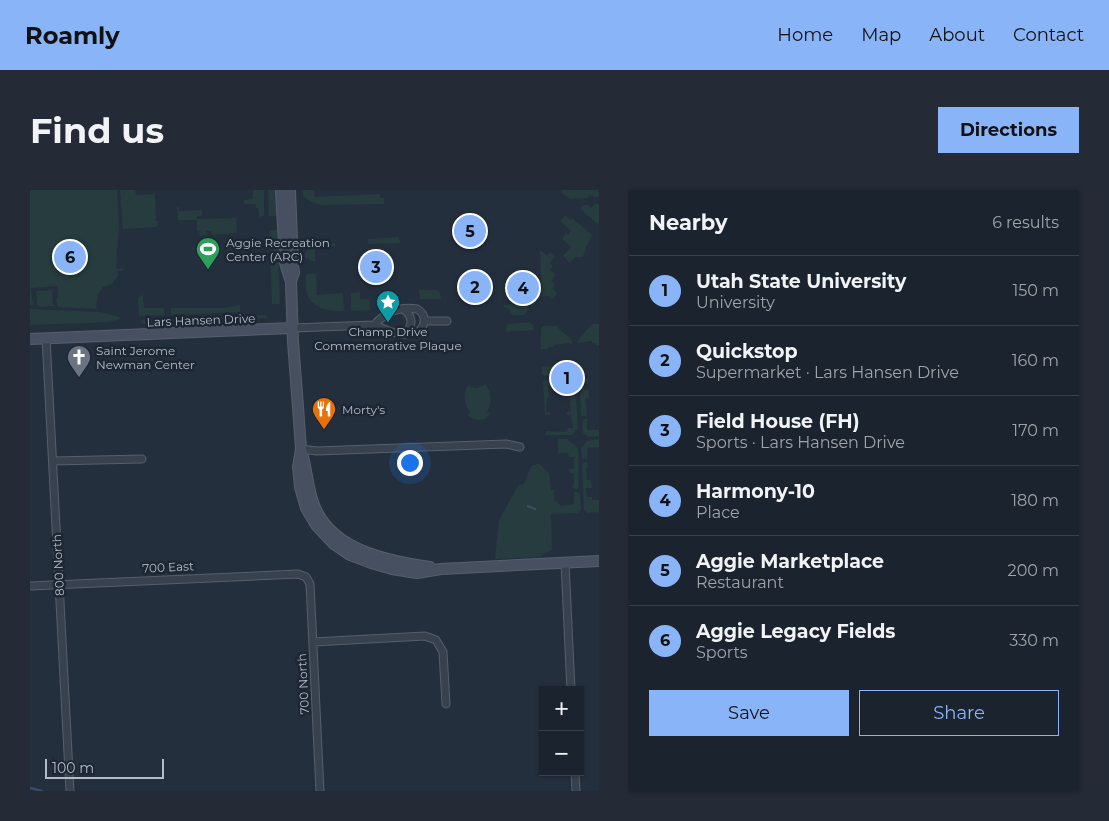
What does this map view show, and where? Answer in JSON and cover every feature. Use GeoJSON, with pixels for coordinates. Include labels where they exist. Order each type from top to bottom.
{"type":"FeatureCollection","features":[{"type":"Feature","properties":{"kind":"main road"},"geometry":{"type":"LineString","coordinates":[[281,190],[285,263],[291,282],[300,448],[306,464],[308,486],[314,506],[336,541],[374,556],[441,569],[599,561]]}},
{"type":"Feature","properties":{"kind":"main road"},"geometry":{"type":"LineString","coordinates":[[290,190],[294,265],[291,282]]}},
{"type":"Feature","properties":{"kind":"main road","name":"Lars Hansen Drive"},"geometry":{"type":"LineString","coordinates":[[30,339],[292,328]]}},
{"type":"Feature","properties":{"kind":"street"},"geometry":{"type":"LineString","coordinates":[[374,325],[383,315],[395,309],[417,309],[423,315],[423,325],[418,332],[404,334]]}},
{"type":"Feature","properties":{"kind":"street"},"geometry":{"type":"LineString","coordinates":[[403,309],[412,320],[410,328],[404,334]]}},
{"type":"Feature","properties":{"kind":"street"},"geometry":{"type":"LineString","coordinates":[[424,321],[447,321]]}},
{"type":"Feature","properties":{"kind":"street","name":"Lars Hansen Drive"},"geometry":{"type":"LineString","coordinates":[[292,328],[374,325],[391,332],[404,334]]}},
{"type":"Feature","properties":{"kind":"street","name":"800 North"},"geometry":{"type":"LineString","coordinates":[[46,338],[70,791]]}},
{"type":"Feature","properties":{"kind":"street"},"geometry":{"type":"LineString","coordinates":[[300,448],[317,451],[506,444],[520,447]]}},
{"type":"Feature","properties":{"kind":"street"},"geometry":{"type":"LineString","coordinates":[[52,461],[142,459]]}},
{"type":"Feature","properties":{"kind":"street"},"geometry":{"type":"LineString","coordinates":[[565,564],[571,686]]}},
{"type":"Feature","properties":{"kind":"street","name":"700 East"},"geometry":{"type":"LineString","coordinates":[[30,586],[298,574],[306,578]]}},
{"type":"Feature","properties":{"kind":"street","name":"700 North"},"geometry":{"type":"LineString","coordinates":[[306,578],[310,584],[320,791]]}},
{"type":"Feature","properties":{"kind":"street"},"geometry":{"type":"LineString","coordinates":[[313,642],[425,636],[436,640],[443,652],[446,704]]}},
{"type":"Feature","properties":{"kind":"street"},"geometry":{"type":"LineString","coordinates":[[575,776],[576,791]]}},
{"type":"Feature","properties":{"kind":"green space"},"geometry":{"type":"Polygon","coordinates":[[[30,190],[117,190],[119,227],[116,265],[117,269],[123,268],[123,271],[117,271],[119,274],[112,284],[103,287],[100,291],[97,297],[96,309],[58,307],[56,299],[58,298],[57,286],[31,288],[34,304],[30,306],[30,190]]]}},
{"type":"Feature","properties":{"kind":"green space"},"geometry":{"type":"Polygon","coordinates":[[[120,190],[135,190],[136,195],[155,194],[156,221],[159,221],[156,227],[123,229],[120,190]]]}},
{"type":"Feature","properties":{"kind":"green space"},"geometry":{"type":"Polygon","coordinates":[[[253,190],[264,190],[264,216],[259,217],[258,208],[256,208],[255,204],[244,204],[244,200],[253,199],[253,190]]]}},
{"type":"Feature","properties":{"kind":"green space"},"geometry":{"type":"Polygon","coordinates":[[[268,190],[276,190],[277,216],[269,216],[268,190]]]}},
{"type":"Feature","properties":{"kind":"green space"},"geometry":{"type":"Polygon","coordinates":[[[303,190],[314,190],[315,197],[380,194],[380,198],[384,198],[384,204],[321,205],[311,202],[303,196],[303,190]]]}},
{"type":"Feature","properties":{"kind":"green space"},"geometry":{"type":"Polygon","coordinates":[[[563,190],[598,190],[599,197],[594,197],[590,194],[587,198],[570,199],[561,192],[563,190]]]}},
{"type":"Feature","properties":{"kind":"green space"},"geometry":{"type":"Polygon","coordinates":[[[595,204],[599,204],[599,225],[580,209],[584,205],[588,205],[591,208],[595,204]]]}},
{"type":"Feature","properties":{"kind":"green space"},"geometry":{"type":"Polygon","coordinates":[[[177,207],[179,207],[179,211],[202,210],[202,216],[197,216],[197,219],[236,218],[237,233],[212,235],[211,231],[206,231],[208,235],[200,236],[199,231],[197,231],[197,220],[178,220],[177,207]]]}},
{"type":"Feature","properties":{"kind":"green space"},"geometry":{"type":"Polygon","coordinates":[[[565,215],[571,220],[572,218],[592,235],[583,257],[575,257],[570,263],[563,256],[571,247],[562,239],[566,233],[568,235],[571,231],[560,221],[565,215]]]}},
{"type":"Feature","properties":{"kind":"green space"},"geometry":{"type":"Polygon","coordinates":[[[269,230],[277,230],[280,304],[272,304],[269,230]]]}},
{"type":"Feature","properties":{"kind":"green space"},"geometry":{"type":"Polygon","coordinates":[[[399,237],[400,243],[368,244],[368,239],[399,237]]]}},
{"type":"Feature","properties":{"kind":"green space"},"geometry":{"type":"Polygon","coordinates":[[[335,243],[335,246],[315,247],[315,261],[305,258],[305,253],[313,244],[335,243]]]}},
{"type":"Feature","properties":{"kind":"green space"},"geometry":{"type":"Polygon","coordinates":[[[540,250],[547,255],[550,252],[555,257],[550,263],[553,266],[550,270],[556,275],[551,281],[555,284],[552,288],[557,293],[553,299],[550,296],[542,296],[531,308],[523,288],[526,288],[527,295],[542,294],[540,250]]]}},
{"type":"Feature","properties":{"kind":"green space"},"geometry":{"type":"Polygon","coordinates":[[[308,274],[316,274],[317,295],[343,293],[344,311],[327,310],[312,302],[306,289],[306,276],[308,274]]]}},
{"type":"Feature","properties":{"kind":"green space"},"geometry":{"type":"Polygon","coordinates":[[[517,289],[520,289],[529,309],[524,315],[513,315],[510,309],[504,307],[504,305],[522,302],[523,296],[517,292],[517,289]]]}},
{"type":"Feature","properties":{"kind":"green space"},"geometry":{"type":"Polygon","coordinates":[[[52,290],[53,306],[40,307],[37,305],[36,291],[52,290]]]}},
{"type":"Feature","properties":{"kind":"green space"},"geometry":{"type":"Polygon","coordinates":[[[142,290],[144,308],[164,308],[165,315],[139,316],[138,298],[142,295],[142,290]]]}},
{"type":"Feature","properties":{"kind":"green space"},"geometry":{"type":"Polygon","coordinates":[[[419,290],[437,290],[440,292],[441,299],[420,299],[419,290]]]}},
{"type":"Feature","properties":{"kind":"green space"},"geometry":{"type":"Polygon","coordinates":[[[360,292],[360,299],[369,299],[370,310],[351,311],[351,293],[360,292]]]}},
{"type":"Feature","properties":{"kind":"green space"},"geometry":{"type":"Polygon","coordinates":[[[240,305],[240,312],[171,315],[171,308],[224,308],[240,305]]]}},
{"type":"Feature","properties":{"kind":"green space"},"geometry":{"type":"Polygon","coordinates":[[[30,309],[101,312],[122,318],[109,322],[30,325],[30,309]]]}},
{"type":"Feature","properties":{"kind":"green space"},"geometry":{"type":"Polygon","coordinates":[[[267,315],[267,318],[142,324],[140,320],[267,315]]]}},
{"type":"Feature","properties":{"kind":"green space"},"geometry":{"type":"Polygon","coordinates":[[[529,322],[533,325],[533,330],[506,332],[507,324],[529,322]]]}},
{"type":"Feature","properties":{"kind":"green space"},"geometry":{"type":"Polygon","coordinates":[[[592,324],[599,324],[599,345],[592,341],[577,343],[578,340],[592,324]]]}},
{"type":"Feature","properties":{"kind":"green space"},"geometry":{"type":"Polygon","coordinates":[[[543,326],[556,326],[572,340],[572,344],[554,345],[554,347],[548,347],[548,349],[541,349],[541,329],[543,326]]]}},
{"type":"Feature","properties":{"kind":"green space"},"geometry":{"type":"Polygon","coordinates":[[[554,366],[563,368],[565,375],[545,376],[542,374],[542,367],[554,366]]]}},
{"type":"Feature","properties":{"kind":"green space"},"geometry":{"type":"Polygon","coordinates":[[[588,378],[589,382],[583,383],[584,390],[589,390],[589,398],[585,399],[587,414],[582,416],[579,380],[588,378]]]}},
{"type":"Feature","properties":{"kind":"green space"},"geometry":{"type":"Polygon","coordinates":[[[573,379],[575,381],[574,391],[570,391],[569,380],[555,381],[548,386],[549,397],[547,397],[546,401],[546,412],[550,412],[550,415],[545,415],[543,382],[545,380],[573,379]]]}},
{"type":"Feature","properties":{"kind":"green space"},"geometry":{"type":"Polygon","coordinates":[[[485,384],[490,394],[490,405],[487,412],[490,414],[485,419],[471,418],[468,415],[470,412],[466,406],[466,388],[468,385],[472,388],[477,388],[485,384]]]}},
{"type":"Feature","properties":{"kind":"green space"},"geometry":{"type":"Polygon","coordinates":[[[570,394],[576,396],[578,428],[572,435],[546,435],[546,431],[567,432],[568,428],[573,428],[571,415],[567,415],[567,412],[571,411],[570,394]]]}},
{"type":"Feature","properties":{"kind":"green space"},"geometry":{"type":"Polygon","coordinates":[[[583,419],[587,419],[587,430],[599,430],[599,436],[588,437],[582,432],[583,419]]]}},
{"type":"Feature","properties":{"kind":"green space"},"geometry":{"type":"Polygon","coordinates":[[[558,439],[567,439],[578,448],[578,489],[573,488],[574,473],[570,473],[569,469],[574,468],[574,457],[569,457],[568,453],[558,453],[558,439]]]}},
{"type":"Feature","properties":{"kind":"green space"},"geometry":{"type":"Polygon","coordinates":[[[599,439],[599,447],[587,448],[587,459],[582,458],[581,448],[587,441],[599,439]]]}},
{"type":"Feature","properties":{"kind":"green space"},"geometry":{"type":"Polygon","coordinates":[[[587,462],[587,480],[591,480],[592,488],[586,488],[587,497],[592,497],[592,500],[599,500],[599,512],[587,513],[584,510],[582,464],[587,462]]]}},
{"type":"Feature","properties":{"kind":"green space"},"geometry":{"type":"Polygon","coordinates":[[[538,463],[549,473],[551,490],[554,490],[554,501],[561,506],[574,504],[574,492],[578,492],[580,494],[581,510],[578,513],[551,514],[552,550],[541,557],[495,559],[499,520],[519,484],[523,485],[532,465],[538,463]]]}},
{"type":"Feature","properties":{"kind":"waterway"},"geometry":{"type":"LineString","coordinates":[[528,506],[535,509]]}},
{"type":"Feature","properties":{"kind":"waterway"},"geometry":{"type":"LineString","coordinates":[[30,788],[42,791]]}},
{"type":"Feature","properties":{"kind":"place","name":"Aggie Marketplace"},"geometry":{"type":"Point","coordinates":[470,231]}},
{"type":"Feature","properties":{"kind":"place","name":"Aggie Legacy Fields"},"geometry":{"type":"Point","coordinates":[70,257]}},
{"type":"Feature","properties":{"kind":"place","name":"Field House (FH)"},"geometry":{"type":"Point","coordinates":[376,267]}},
{"type":"Feature","properties":{"kind":"place","name":"Aggie Recreation Center (ARC)"},"geometry":{"type":"Point","coordinates":[208,270]}},
{"type":"Feature","properties":{"kind":"place","name":"Quickstop"},"geometry":{"type":"Point","coordinates":[475,287]}},
{"type":"Feature","properties":{"kind":"place","name":"Harmony-10"},"geometry":{"type":"Point","coordinates":[523,288]}},
{"type":"Feature","properties":{"kind":"place","name":"Champ Drive Commemorative Plaque"},"geometry":{"type":"Point","coordinates":[388,323]}},
{"type":"Feature","properties":{"kind":"place","name":"Saint Jerome Newman Center"},"geometry":{"type":"Point","coordinates":[79,378]}},
{"type":"Feature","properties":{"kind":"place","name":"Utah State University"},"geometry":{"type":"Point","coordinates":[567,378]}},
{"type":"Feature","properties":{"kind":"place","name":"Morty's"},"geometry":{"type":"Point","coordinates":[324,430]}}]}
